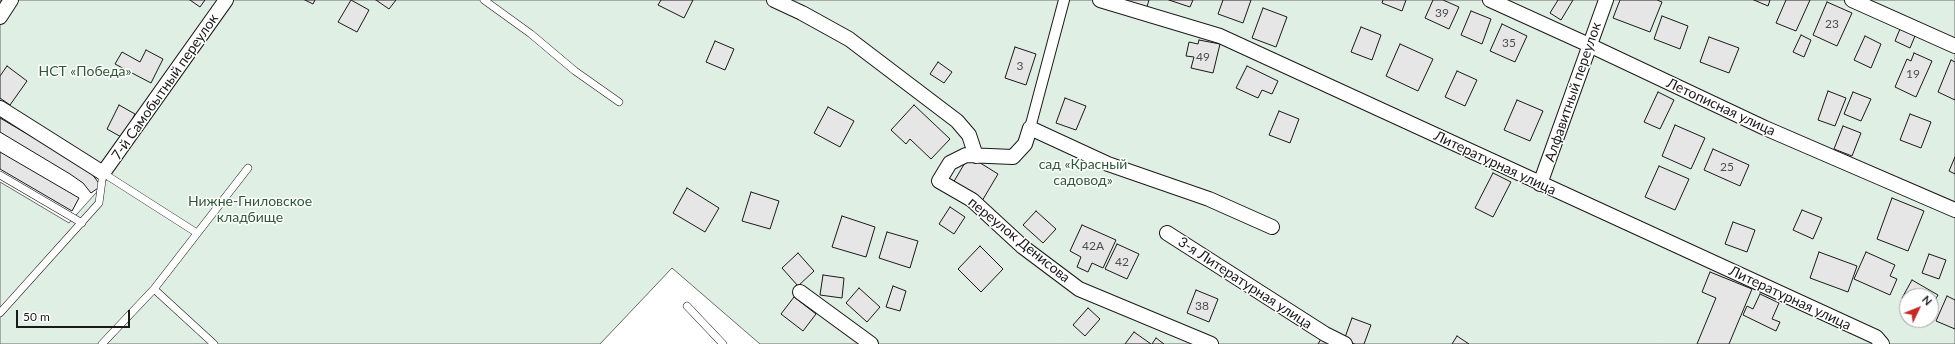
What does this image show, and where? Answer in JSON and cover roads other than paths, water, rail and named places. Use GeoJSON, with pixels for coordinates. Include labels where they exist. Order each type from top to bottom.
{"type":"FeatureCollection","features":[{"type":"Feature","properties":{"kind":"street"},"geometry":{"type":"LineString","coordinates":[[0,17],[11,0]]}},
{"type":"Feature","properties":{"kind":"street","name":"7-й Самобытный переулок"},"geometry":{"type":"LineString","coordinates":[[103,173],[226,0]]}},
{"type":"Feature","properties":{"kind":"street"},"geometry":{"type":"LineString","coordinates":[[774,0],[849,39],[957,121],[969,135],[976,156],[1013,157],[1025,144],[1064,0]]}},
{"type":"Feature","properties":{"kind":"street","name":"Литературная улица"},"geometry":{"type":"LineString","coordinates":[[1100,0],[1220,36],[1876,337],[1882,344]]}},
{"type":"Feature","properties":{"kind":"street","name":"Летописная улица"},"geometry":{"type":"LineString","coordinates":[[1490,0],[1765,128],[1955,210]]}},
{"type":"Feature","properties":{"kind":"street","name":"Алфавитный переулок"},"geometry":{"type":"LineString","coordinates":[[1540,184],[1606,0]]}},
{"type":"Feature","properties":{"kind":"street"},"geometry":{"type":"LineString","coordinates":[[1852,0],[1955,46]]}},
{"type":"Feature","properties":{"kind":"street"},"geometry":{"type":"LineString","coordinates":[[0,108],[103,173]]}},
{"type":"Feature","properties":{"kind":"street"},"geometry":{"type":"LineString","coordinates":[[1030,128],[1108,164],[1209,200],[1272,227]]}},
{"type":"Feature","properties":{"kind":"street","name":"переулок Денисова"},"geometry":{"type":"LineString","coordinates":[[976,156],[966,154],[950,163],[939,181],[972,200],[1023,247],[1079,289],[1210,344]]}},
{"type":"Feature","properties":{"kind":"street","name":"3-я Литературная улица"},"geometry":{"type":"LineString","coordinates":[[1167,233],[1325,334],[1345,344]]}},
{"type":"Feature","properties":{"kind":"street"},"geometry":{"type":"LineString","coordinates":[[800,292],[871,344]]}},
{"type":"Feature","properties":{"kind":"lane"},"geometry":{"type":"LineString","coordinates":[[484,0],[531,34],[575,72],[620,102]]}},
{"type":"Feature","properties":{"kind":"lane"},"geometry":{"type":"LineString","coordinates":[[102,344],[154,289],[248,168]]}},
{"type":"Feature","properties":{"kind":"lane"},"geometry":{"type":"LineString","coordinates":[[0,313],[100,202],[103,173],[197,233]]}},
{"type":"Feature","properties":{"kind":"lane"},"geometry":{"type":"LineString","coordinates":[[0,175],[82,223]]}},
{"type":"Feature","properties":{"kind":"lane"},"geometry":{"type":"LineString","coordinates":[[154,289],[214,344]]}},
{"type":"Feature","properties":{"kind":"lane"},"geometry":{"type":"LineString","coordinates":[[686,306],[722,344]]}},
{"type":"Feature","properties":{"kind":"park label","name":"НСТ «Победа»"},"geometry":{"type":"Point","coordinates":[85,71]}},
{"type":"Feature","properties":{"kind":"park label","name":"сад «Красный садовод»"},"geometry":{"type":"Point","coordinates":[1083,172]}},
{"type":"Feature","properties":{"kind":"park label","name":"Нижне-Гниловское кладбище"},"geometry":{"type":"Point","coordinates":[250,210]}}]}
